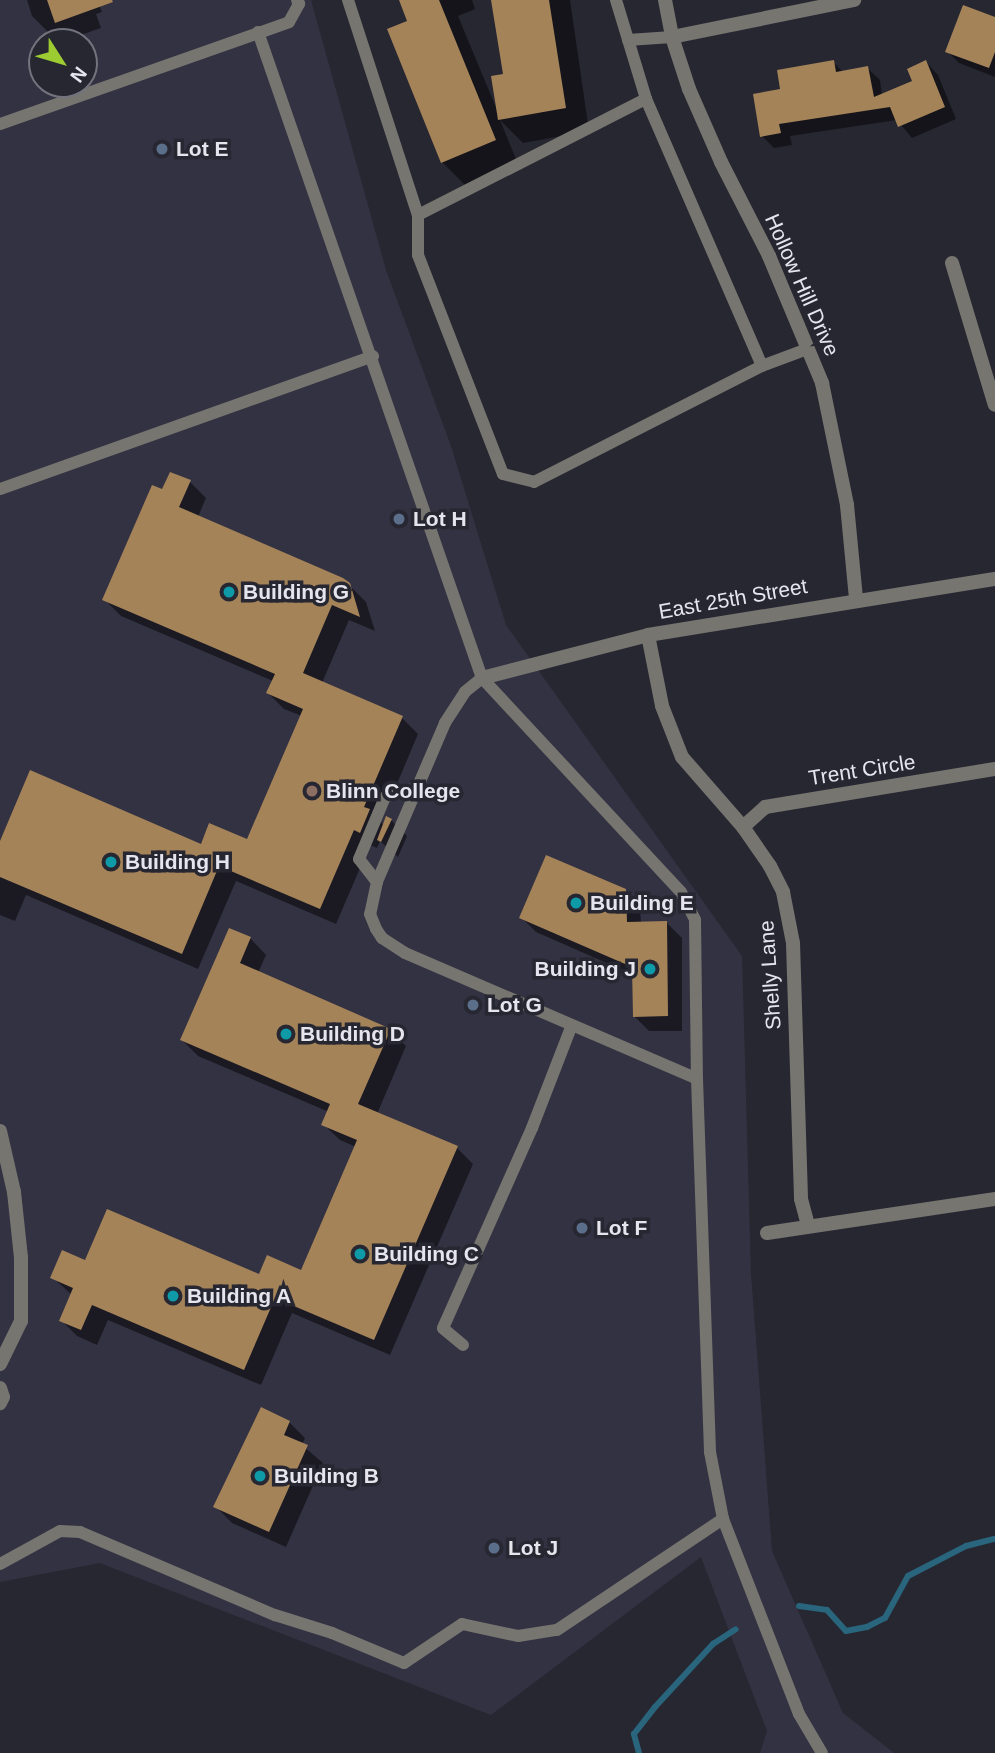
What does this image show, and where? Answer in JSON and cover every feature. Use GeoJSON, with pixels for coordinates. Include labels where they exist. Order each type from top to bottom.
{"type":"FeatureCollection","features":[{"type":"Feature","properties":{"kind":"street","name":"Hollow Hill Drive"},"geometry":{"type":"LineString","coordinates":[[665,0],[671,37],[689,89],[721,162],[774,267],[822,383],[847,505],[856,599]]}},
{"type":"Feature","properties":{"kind":"street"},"geometry":{"type":"LineString","coordinates":[[671,37],[854,0]]}},
{"type":"Feature","properties":{"kind":"street"},"geometry":{"type":"LineString","coordinates":[[952,262],[995,405]]}},
{"type":"Feature","properties":{"kind":"street","name":"East 25th Street"},"geometry":{"type":"LineString","coordinates":[[482,678],[648,635],[856,599],[995,579]]}},
{"type":"Feature","properties":{"kind":"street","name":"Shelly Lane"},"geometry":{"type":"LineString","coordinates":[[648,635],[662,706],[682,757],[743,827],[770,866],[783,892],[793,943],[801,1199],[808,1225]]}},
{"type":"Feature","properties":{"kind":"street","name":"Trent Circle"},"geometry":{"type":"LineString","coordinates":[[743,827],[765,807],[995,769]]}},
{"type":"Feature","properties":{"kind":"street"},"geometry":{"type":"LineString","coordinates":[[0,1131],[14,1192],[21,1257],[21,1321],[0,1364]]}},
{"type":"Feature","properties":{"kind":"street"},"geometry":{"type":"LineString","coordinates":[[767,1233],[995,1199]]}},
{"type":"Feature","properties":{"kind":"street"},"geometry":{"type":"LineString","coordinates":[[0,1388],[3,1397],[0,1403]]}},
{"type":"Feature","properties":{"kind":"lane"},"geometry":{"type":"LineString","coordinates":[[0,124],[289,22],[299,4],[298,0]]}},
{"type":"Feature","properties":{"kind":"lane"},"geometry":{"type":"LineString","coordinates":[[348,0],[418,215],[418,255],[503,474],[534,482],[762,366],[807,349]]}},
{"type":"Feature","properties":{"kind":"lane"},"geometry":{"type":"LineString","coordinates":[[616,0],[646,99],[762,366]]}},
{"type":"Feature","properties":{"kind":"lane"},"geometry":{"type":"LineString","coordinates":[[258,32],[373,356],[482,678],[681,892],[695,920],[697,1079],[708,1327],[710,1452],[723,1520],[800,1714],[820,1752]]}},
{"type":"Feature","properties":{"kind":"lane"},"geometry":{"type":"LineString","coordinates":[[628,40],[671,37]]}},
{"type":"Feature","properties":{"kind":"lane"},"geometry":{"type":"LineString","coordinates":[[418,215],[646,99]]}},
{"type":"Feature","properties":{"kind":"lane"},"geometry":{"type":"LineString","coordinates":[[0,489],[373,356]]}},
{"type":"Feature","properties":{"kind":"lane"},"geometry":{"type":"LineString","coordinates":[[482,678],[465,692],[445,723],[377,883],[370,914],[382,938],[405,953],[697,1079]]}},
{"type":"Feature","properties":{"kind":"lane"},"geometry":{"type":"LineString","coordinates":[[377,883],[359,859],[380,809],[386,796],[418,787]]}},
{"type":"Feature","properties":{"kind":"lane"},"geometry":{"type":"LineString","coordinates":[[463,1345],[443,1328],[532,1128],[572,1025]]}},
{"type":"Feature","properties":{"kind":"lane"},"geometry":{"type":"LineString","coordinates":[[0,1564],[60,1531],[80,1532],[275,1615],[332,1633],[404,1663],[462,1624],[518,1636],[557,1630],[723,1520]]}},
{"type":"Feature","properties":{"kind":"shaded area","name":"Blinn College"},"geometry":{"type":"Polygon","coordinates":[[[0,0],[311,0],[386,270],[451,446],[506,625],[742,956],[751,1274],[772,1551],[843,1713],[894,1753],[760,1753],[767,1731],[701,1557],[491,1715],[100,1563],[0,1582],[0,0]]]}},
{"type":"Feature","properties":{"kind":"building"},"geometry":{"type":"Polygon","coordinates":[[[47,0],[112,0],[113,2],[55,23],[47,0]]]}},
{"type":"Feature","properties":{"kind":"building"},"geometry":{"type":"Polygon","coordinates":[[[399,0],[439,0],[496,140],[441,163],[387,29],[407,21],[399,0]]]}},
{"type":"Feature","properties":{"kind":"building"},"geometry":{"type":"Polygon","coordinates":[[[491,0],[549,0],[566,108],[498,120],[491,76],[503,74],[491,0]]]}},
{"type":"Feature","properties":{"kind":"building"},"geometry":{"type":"Polygon","coordinates":[[[963,5],[995,17],[995,52],[989,68],[945,52],[963,5]]]}},
{"type":"Feature","properties":{"kind":"building"},"geometry":{"type":"Polygon","coordinates":[[[834,60],[836,72],[868,66],[874,97],[912,81],[907,69],[926,60],[945,107],[898,127],[890,107],[779,124],[781,133],[760,137],[753,94],[780,89],[777,70],[834,60]]]}},
{"type":"Feature","properties":{"kind":"building"},"geometry":{"type":"Polygon","coordinates":[[[170,472],[191,480],[179,507],[350,583],[360,617],[332,605],[303,673],[403,716],[364,807],[370,809],[360,833],[354,830],[320,909],[219,866],[182,954],[0,877],[0,841],[30,770],[201,844],[209,823],[247,839],[303,709],[266,693],[275,674],[102,600],[152,485],[162,489],[170,472]]]}},
{"type":"Feature","properties":{"kind":"building"},"geometry":{"type":"Polygon","coordinates":[[[386,816],[392,819],[381,842],[377,840],[386,816]]]}},
{"type":"Feature","properties":{"kind":"building","name":"Building E"},"geometry":{"type":"Polygon","coordinates":[[[546,855],[626,889],[627,922],[667,921],[668,1016],[633,1017],[632,967],[519,918],[546,855]]]}},
{"type":"Feature","properties":{"kind":"building"},"geometry":{"type":"Polygon","coordinates":[[[229,928],[251,937],[240,963],[391,1029],[358,1104],[458,1146],[374,1340],[275,1298],[244,1370],[92,1305],[81,1330],[59,1321],[73,1288],[50,1278],[62,1250],[85,1260],[107,1209],[259,1274],[267,1255],[301,1270],[357,1140],[321,1125],[330,1104],[180,1040],[229,928]]]}},
{"type":"Feature","properties":{"kind":"building","name":"Building B"},"geometry":{"type":"Polygon","coordinates":[[[261,1407],[290,1421],[284,1435],[308,1445],[269,1532],[213,1507],[261,1407]]]}},
{"type":"Feature","properties":{"kind":"waterway"},"geometry":{"type":"LineString","coordinates":[[799,1606],[827,1610],[846,1631],[867,1627],[885,1618],[908,1576],[966,1546],[995,1539]]}},
{"type":"Feature","properties":{"kind":"waterway"},"geometry":{"type":"LineString","coordinates":[[639,1753],[634,1734],[655,1707],[713,1644],[736,1629]]}},
{"type":"Feature","properties":{"kind":"place","name":"Lot E"},"geometry":{"type":"Point","coordinates":[162,149]}},
{"type":"Feature","properties":{"kind":"place","name":"Lot H"},"geometry":{"type":"Point","coordinates":[399,519]}},
{"type":"Feature","properties":{"kind":"place","name":"Building G"},"geometry":{"type":"Point","coordinates":[229,592]}},
{"type":"Feature","properties":{"kind":"place","name":"Blinn College"},"geometry":{"type":"Point","coordinates":[312,791]}},
{"type":"Feature","properties":{"kind":"place","name":"Building H"},"geometry":{"type":"Point","coordinates":[111,862]}},
{"type":"Feature","properties":{"kind":"place","name":"Building E"},"geometry":{"type":"Point","coordinates":[576,903]}},
{"type":"Feature","properties":{"kind":"place","name":"Building J"},"geometry":{"type":"Point","coordinates":[650,969]}},
{"type":"Feature","properties":{"kind":"place","name":"Lot G"},"geometry":{"type":"Point","coordinates":[473,1005]}},
{"type":"Feature","properties":{"kind":"place","name":"Building D"},"geometry":{"type":"Point","coordinates":[286,1034]}},
{"type":"Feature","properties":{"kind":"place","name":"Lot F"},"geometry":{"type":"Point","coordinates":[582,1228]}},
{"type":"Feature","properties":{"kind":"place","name":"Building C"},"geometry":{"type":"Point","coordinates":[360,1254]}},
{"type":"Feature","properties":{"kind":"place","name":"Building A"},"geometry":{"type":"Point","coordinates":[173,1296]}},
{"type":"Feature","properties":{"kind":"place","name":"Building B"},"geometry":{"type":"Point","coordinates":[260,1476]}},
{"type":"Feature","properties":{"kind":"place","name":"Lot J"},"geometry":{"type":"Point","coordinates":[494,1548]}}]}
